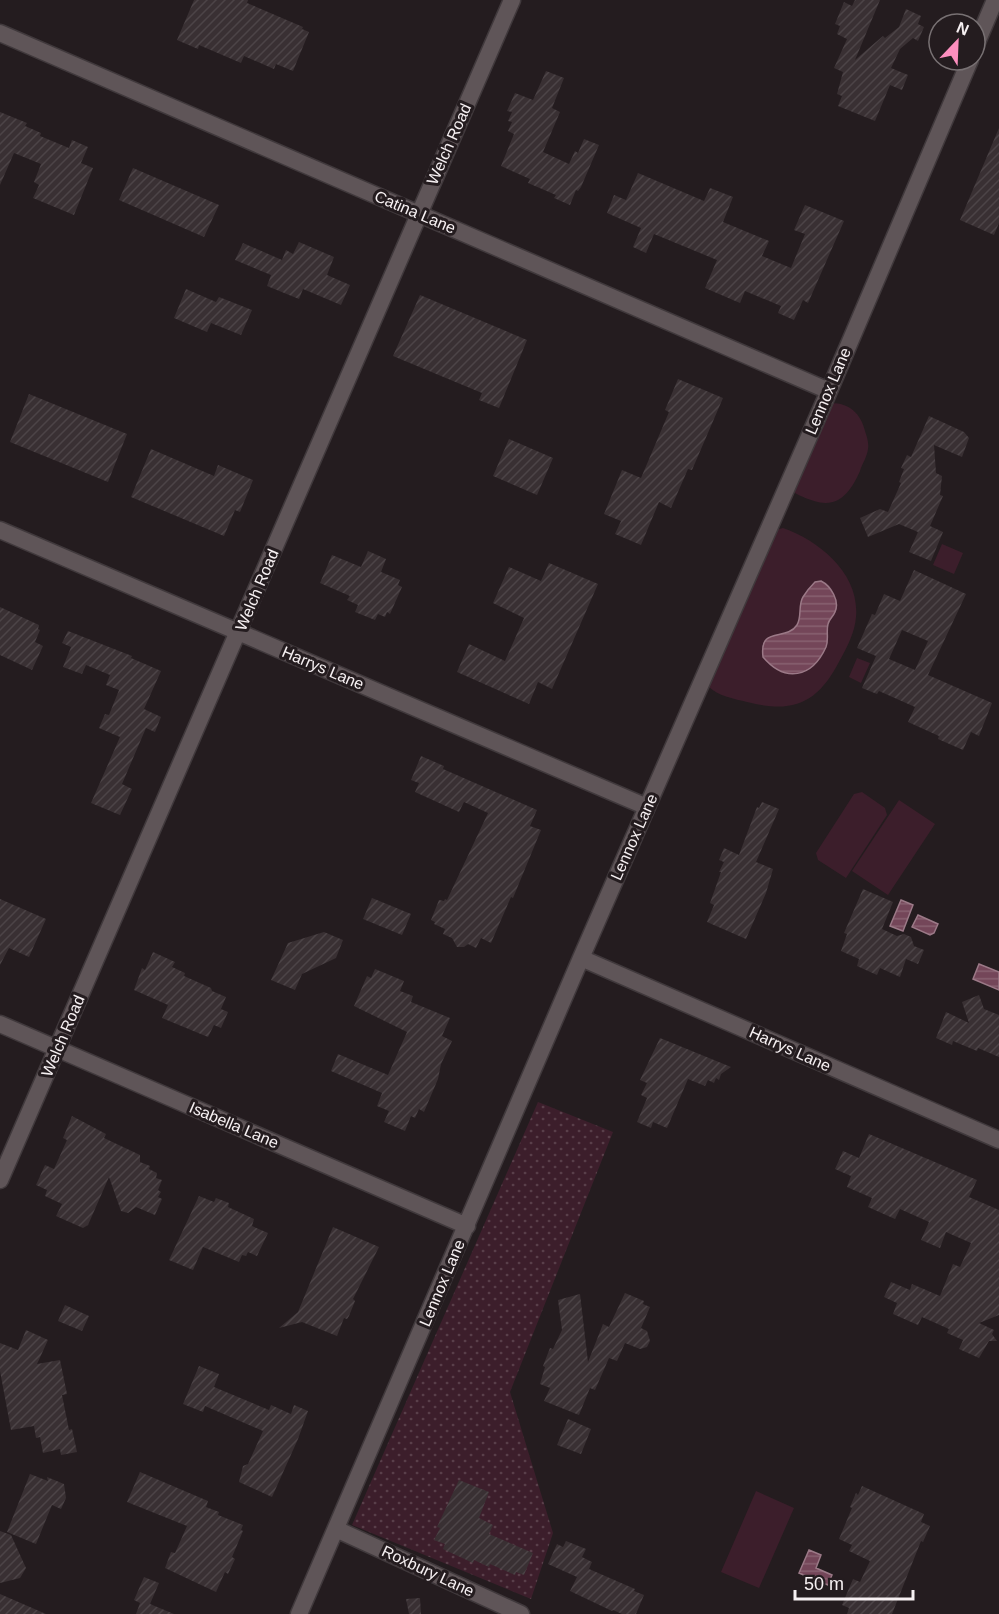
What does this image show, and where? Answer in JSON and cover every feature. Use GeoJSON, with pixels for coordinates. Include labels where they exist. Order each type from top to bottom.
{"type":"FeatureCollection","features":[{"type":"Feature","properties":{"kind":"street","name":"Welch Road"},"geometry":{"type":"LineString","coordinates":[[0,1180],[512,0]]}},
{"type":"Feature","properties":{"kind":"street"},"geometry":{"type":"LineString","coordinates":[[987,19],[995,0]]}},
{"type":"Feature","properties":{"kind":"street","name":"Catina Lane"},"geometry":{"type":"LineString","coordinates":[[0,33],[829,391]]}},
{"type":"Feature","properties":{"kind":"street","name":"Lennox Lane"},"geometry":{"type":"LineString","coordinates":[[299,1614],[965,72]]}},
{"type":"Feature","properties":{"kind":"street","name":"Harrys Lane"},"geometry":{"type":"LineString","coordinates":[[0,530],[647,807]]}},
{"type":"Feature","properties":{"kind":"street","name":"Harrys Lane"},"geometry":{"type":"LineString","coordinates":[[581,958],[999,1140]]}},
{"type":"Feature","properties":{"kind":"street","name":"Isabella Lane"},"geometry":{"type":"LineString","coordinates":[[0,1024],[467,1226]]}},
{"type":"Feature","properties":{"kind":"street","name":"Roxbury Lane"},"geometry":{"type":"LineString","coordinates":[[336,1528],[521,1614]]}},
{"type":"Feature","properties":{"kind":"shaded area"},"geometry":{"type":"Polygon","coordinates":[[[829,403],[842,404],[857,414],[868,440],[868,447],[860,471],[842,498],[829,503],[820,503],[791,490],[829,403]]]}},
{"type":"Feature","properties":{"kind":"shaded area"},"geometry":{"type":"Polygon","coordinates":[[[783,528],[811,541],[835,561],[851,587],[856,601],[856,617],[848,645],[832,675],[823,686],[803,702],[778,707],[732,698],[717,693],[709,687],[722,645],[772,531],[783,528]]]}},
{"type":"Feature","properties":{"kind":"shaded area"},"geometry":{"type":"Polygon","coordinates":[[[942,544],[963,553],[954,574],[933,565],[942,544]]]}},
{"type":"Feature","properties":{"kind":"shaded area"},"geometry":{"type":"Polygon","coordinates":[[[821,581],[831,590],[836,603],[835,612],[828,624],[826,647],[806,671],[789,673],[780,671],[763,657],[765,641],[769,637],[792,630],[797,625],[803,597],[815,582],[821,581]]]}},
{"type":"Feature","properties":{"kind":"shaded area"},"geometry":{"type":"Polygon","coordinates":[[[857,658],[870,663],[861,683],[849,677],[857,658]]]}},
{"type":"Feature","properties":{"kind":"shaded area"},"geometry":{"type":"Polygon","coordinates":[[[862,792],[885,808],[887,815],[846,878],[818,860],[816,853],[854,794],[862,792]]]}},
{"type":"Feature","properties":{"kind":"shaded area"},"geometry":{"type":"Polygon","coordinates":[[[899,800],[935,824],[888,895],[852,871],[899,800]]]}},
{"type":"Feature","properties":{"kind":"shaded area"},"geometry":{"type":"Polygon","coordinates":[[[901,900],[913,905],[903,931],[890,926],[901,900]]]}},
{"type":"Feature","properties":{"kind":"shaded area"},"geometry":{"type":"Polygon","coordinates":[[[918,915],[938,924],[934,933],[930,935],[912,927],[918,915]]]}},
{"type":"Feature","properties":{"kind":"shaded area"},"geometry":{"type":"Polygon","coordinates":[[[979,964],[999,972],[999,990],[973,979],[979,964]]]}},
{"type":"Feature","properties":{"kind":"shaded area"},"geometry":{"type":"Polygon","coordinates":[[[538,1102],[613,1132],[510,1392],[553,1533],[531,1599],[352,1525],[538,1102]]]}},
{"type":"Feature","properties":{"kind":"shaded area"},"geometry":{"type":"Polygon","coordinates":[[[756,1491],[794,1508],[759,1588],[721,1572],[756,1491]]]}},
{"type":"Feature","properties":{"kind":"shaded area"},"geometry":{"type":"Polygon","coordinates":[[[809,1550],[821,1555],[816,1568],[832,1575],[828,1585],[799,1573],[809,1550]]]}},
{"type":"Feature","properties":{"kind":"building"},"geometry":{"type":"Polygon","coordinates":[[[194,0],[248,0],[247,3],[303,27],[302,29],[309,32],[293,71],[276,64],[274,69],[244,56],[241,63],[199,45],[198,49],[177,40],[194,0]]]}},
{"type":"Feature","properties":{"kind":"building"},"geometry":{"type":"Polygon","coordinates":[[[855,0],[880,0],[855,60],[883,36],[885,38],[899,27],[906,9],[921,16],[918,24],[924,27],[918,41],[913,38],[900,49],[891,68],[908,75],[902,90],[890,85],[875,121],[838,106],[842,96],[837,94],[843,72],[834,68],[847,39],[837,34],[840,26],[835,24],[844,2],[852,6],[855,0]]]}},
{"type":"Feature","properties":{"kind":"building"},"geometry":{"type":"Polygon","coordinates":[[[546,71],[564,78],[552,108],[560,112],[543,152],[569,164],[575,151],[578,153],[584,139],[599,145],[581,187],[578,191],[576,190],[570,205],[554,198],[556,195],[528,183],[530,179],[501,166],[514,134],[508,131],[512,122],[508,121],[512,112],[507,111],[515,93],[533,100],[546,71]]]}},
{"type":"Feature","properties":{"kind":"building"},"geometry":{"type":"Polygon","coordinates":[[[0,112],[27,123],[25,126],[41,133],[40,136],[69,148],[72,140],[88,147],[81,163],[93,168],[74,215],[33,198],[39,185],[34,182],[41,164],[14,153],[0,185],[0,112]]]}},
{"type":"Feature","properties":{"kind":"building"},"geometry":{"type":"Polygon","coordinates":[[[999,128],[999,223],[994,235],[960,220],[999,128]]]}},
{"type":"Feature","properties":{"kind":"building"},"geometry":{"type":"Polygon","coordinates":[[[133,168],[219,205],[204,237],[119,200],[133,168]]]}},
{"type":"Feature","properties":{"kind":"building"},"geometry":{"type":"Polygon","coordinates":[[[638,173],[704,201],[710,188],[733,197],[723,222],[769,241],[762,256],[791,268],[805,234],[794,230],[805,205],[844,221],[808,303],[803,300],[794,320],[778,313],[781,306],[745,291],[740,303],[705,288],[717,260],[654,234],[646,253],[633,247],[641,228],[607,213],[614,195],[626,200],[638,173]]]}},
{"type":"Feature","properties":{"kind":"building"},"geometry":{"type":"Polygon","coordinates":[[[299,242],[334,257],[327,275],[350,285],[341,305],[303,289],[299,299],[267,286],[271,275],[235,260],[243,243],[282,260],[286,250],[293,254],[299,242]]]}},
{"type":"Feature","properties":{"kind":"building"},"geometry":{"type":"Polygon","coordinates":[[[186,289],[216,302],[219,297],[252,310],[241,335],[211,323],[207,332],[174,318],[186,289]]]}},
{"type":"Feature","properties":{"kind":"building"},"geometry":{"type":"Polygon","coordinates":[[[420,295],[527,340],[499,408],[479,400],[482,393],[393,356],[420,295]]]}},
{"type":"Feature","properties":{"kind":"building"},"geometry":{"type":"Polygon","coordinates":[[[678,379],[723,398],[692,470],[688,469],[671,508],[659,502],[641,545],[615,534],[621,521],[604,514],[622,470],[641,478],[669,412],[665,410],[678,379]]]}},
{"type":"Feature","properties":{"kind":"building"},"geometry":{"type":"Polygon","coordinates":[[[29,394],[127,434],[108,482],[10,442],[29,394]]]}},
{"type":"Feature","properties":{"kind":"building"},"geometry":{"type":"Polygon","coordinates":[[[929,416],[964,432],[969,438],[962,457],[934,445],[936,473],[942,476],[940,495],[943,496],[930,526],[943,532],[931,561],[909,552],[918,532],[899,524],[868,537],[860,518],[880,509],[888,512],[901,483],[899,482],[904,469],[901,468],[907,455],[911,457],[929,416]]]}},
{"type":"Feature","properties":{"kind":"building"},"geometry":{"type":"Polygon","coordinates":[[[509,439],[553,458],[537,495],[493,476],[509,439]]]}},
{"type":"Feature","properties":{"kind":"building"},"geometry":{"type":"Polygon","coordinates":[[[151,449],[214,476],[218,465],[253,480],[240,512],[235,510],[224,536],[131,497],[151,449]]]}},
{"type":"Feature","properties":{"kind":"building"},"geometry":{"type":"Polygon","coordinates":[[[368,551],[386,559],[381,572],[400,580],[398,585],[402,587],[390,614],[387,612],[385,617],[378,614],[375,620],[355,612],[358,605],[347,600],[350,596],[320,583],[332,555],[361,567],[368,551]]]}},
{"type":"Feature","properties":{"kind":"building"},"geometry":{"type":"Polygon","coordinates":[[[549,563],[598,584],[552,689],[538,682],[529,704],[457,672],[469,644],[505,661],[524,618],[493,603],[509,567],[541,581],[549,563]]]}},
{"type":"Feature","properties":{"kind":"building"},"geometry":{"type":"Polygon","coordinates":[[[914,570],[966,594],[928,675],[992,703],[979,736],[971,732],[963,750],[908,722],[915,707],[879,691],[877,694],[862,688],[876,656],[857,648],[884,594],[900,601],[914,570]],[[902,630],[889,659],[915,670],[928,641],[902,630]]]}},
{"type":"Feature","properties":{"kind":"building"},"geometry":{"type":"Polygon","coordinates":[[[0,607],[39,625],[40,630],[35,642],[43,646],[32,670],[0,655],[0,607]]]}},
{"type":"Feature","properties":{"kind":"building"},"geometry":{"type":"Polygon","coordinates":[[[68,631],[132,656],[131,658],[161,671],[144,709],[161,717],[155,732],[146,728],[122,784],[132,789],[120,815],[91,803],[120,737],[99,728],[105,714],[109,715],[119,690],[106,685],[110,675],[86,665],[82,674],[63,667],[71,647],[62,643],[68,631]]]}},
{"type":"Feature","properties":{"kind":"building"},"geometry":{"type":"Polygon","coordinates":[[[421,756],[444,766],[443,769],[537,810],[530,826],[541,830],[513,898],[511,897],[491,943],[481,938],[476,948],[468,944],[464,947],[457,947],[452,938],[443,934],[445,929],[431,920],[439,900],[447,900],[488,813],[464,802],[459,812],[415,792],[419,783],[411,780],[421,756]]]}},
{"type":"Feature","properties":{"kind":"building"},"geometry":{"type":"Polygon","coordinates":[[[762,802],[779,809],[756,862],[773,869],[766,893],[746,939],[707,922],[714,905],[710,903],[724,862],[719,860],[724,848],[739,855],[757,807],[759,808],[762,802]]]}},
{"type":"Feature","properties":{"kind":"building"},"geometry":{"type":"Polygon","coordinates":[[[863,889],[893,902],[882,929],[897,936],[904,934],[911,937],[914,946],[924,950],[918,964],[906,959],[900,977],[880,968],[877,975],[857,966],[859,959],[841,951],[847,934],[844,933],[863,889]]]}},
{"type":"Feature","properties":{"kind":"building"},"geometry":{"type":"Polygon","coordinates":[[[372,898],[411,914],[402,935],[363,919],[372,898]]]}},
{"type":"Feature","properties":{"kind":"building"},"geometry":{"type":"Polygon","coordinates":[[[0,899],[46,919],[29,957],[9,948],[0,965],[0,899]]]}},
{"type":"Feature","properties":{"kind":"building"},"geometry":{"type":"Polygon","coordinates":[[[324,932],[343,940],[336,958],[302,974],[295,990],[271,980],[288,943],[324,932]]]}},
{"type":"Feature","properties":{"kind":"building"},"geometry":{"type":"Polygon","coordinates":[[[153,952],[175,962],[172,967],[185,973],[184,976],[226,997],[221,1009],[228,1012],[221,1028],[214,1025],[208,1037],[162,1018],[168,1005],[134,990],[142,968],[145,970],[153,952]]]}},
{"type":"Feature","properties":{"kind":"building"},"geometry":{"type":"Polygon","coordinates":[[[375,969],[404,981],[400,991],[413,996],[411,1002],[450,1018],[442,1036],[452,1041],[441,1064],[438,1079],[424,1112],[419,1109],[415,1118],[411,1116],[405,1131],[384,1122],[389,1111],[377,1106],[382,1093],[331,1071],[338,1054],[388,1075],[407,1032],[354,1006],[367,976],[371,978],[375,969]]]}},
{"type":"Feature","properties":{"kind":"building"},"geometry":{"type":"Polygon","coordinates":[[[979,995],[984,1009],[999,1015],[999,1057],[978,1048],[977,1051],[953,1041],[952,1045],[936,1038],[946,1012],[969,1023],[962,1002],[979,995]]]}},
{"type":"Feature","properties":{"kind":"building"},"geometry":{"type":"Polygon","coordinates":[[[660,1038],[731,1067],[721,1074],[719,1080],[716,1078],[714,1083],[708,1080],[705,1086],[688,1079],[667,1128],[653,1122],[651,1128],[637,1122],[647,1098],[641,1095],[647,1083],[640,1080],[660,1038]]]}},
{"type":"Feature","properties":{"kind":"building"},"geometry":{"type":"Polygon","coordinates":[[[72,1116],[106,1134],[104,1138],[140,1155],[140,1162],[150,1166],[149,1169],[157,1173],[156,1178],[162,1180],[158,1197],[162,1199],[155,1215],[136,1207],[128,1213],[121,1211],[109,1177],[88,1225],[83,1228],[56,1216],[62,1204],[45,1196],[47,1190],[36,1185],[45,1165],[54,1169],[67,1140],[63,1138],[72,1116]]]}},
{"type":"Feature","properties":{"kind":"building"},"geometry":{"type":"Polygon","coordinates":[[[869,1134],[977,1180],[969,1197],[999,1210],[999,1315],[979,1323],[994,1330],[992,1334],[997,1341],[989,1341],[979,1358],[959,1349],[963,1340],[947,1333],[949,1329],[922,1317],[918,1325],[893,1314],[897,1303],[884,1297],[891,1282],[910,1290],[912,1284],[940,1296],[953,1264],[960,1267],[971,1243],[946,1232],[940,1248],[921,1240],[929,1222],[900,1209],[895,1219],[868,1207],[872,1198],[847,1187],[851,1176],[835,1169],[843,1151],[859,1158],[869,1134]]]}},
{"type":"Feature","properties":{"kind":"building"},"geometry":{"type":"Polygon","coordinates":[[[199,1196],[214,1202],[216,1198],[229,1203],[228,1207],[254,1219],[252,1226],[268,1233],[257,1256],[248,1252],[246,1256],[242,1255],[239,1262],[203,1247],[193,1270],[169,1260],[199,1196]]]}},
{"type":"Feature","properties":{"kind":"building"},"geometry":{"type":"Polygon","coordinates":[[[333,1227],[379,1247],[353,1299],[355,1301],[349,1316],[347,1319],[344,1318],[337,1336],[302,1322],[279,1328],[298,1312],[333,1227]]]}},
{"type":"Feature","properties":{"kind":"building"},"geometry":{"type":"Polygon","coordinates":[[[625,1293],[644,1301],[643,1304],[650,1307],[641,1328],[647,1331],[650,1341],[647,1347],[640,1349],[625,1343],[617,1361],[609,1358],[595,1390],[590,1388],[579,1415],[544,1401],[550,1388],[540,1384],[545,1367],[543,1366],[550,1348],[553,1349],[562,1330],[558,1300],[580,1294],[588,1362],[603,1324],[609,1327],[625,1293]]]}},
{"type":"Feature","properties":{"kind":"building"},"geometry":{"type":"Polygon","coordinates":[[[65,1305],[89,1316],[82,1331],[58,1321],[65,1305]]]}},
{"type":"Feature","properties":{"kind":"building"},"geometry":{"type":"Polygon","coordinates":[[[26,1330],[48,1340],[37,1364],[60,1360],[67,1394],[62,1395],[69,1430],[72,1429],[77,1452],[61,1455],[60,1449],[43,1453],[40,1437],[36,1438],[34,1426],[11,1430],[0,1371],[0,1343],[18,1350],[26,1330]]]}},
{"type":"Feature","properties":{"kind":"building"},"geometry":{"type":"Polygon","coordinates":[[[199,1366],[219,1374],[214,1387],[269,1410],[271,1405],[291,1414],[294,1405],[308,1411],[272,1497],[239,1482],[243,1466],[248,1464],[263,1431],[205,1406],[203,1412],[183,1404],[199,1366]]]}},
{"type":"Feature","properties":{"kind":"building"},"geometry":{"type":"Polygon","coordinates":[[[568,1419],[591,1429],[581,1454],[557,1445],[568,1419]]]}},
{"type":"Feature","properties":{"kind":"building"},"geometry":{"type":"Polygon","coordinates":[[[140,1472],[208,1501],[206,1507],[219,1512],[218,1515],[243,1525],[241,1530],[243,1531],[232,1557],[235,1559],[228,1574],[225,1572],[216,1592],[165,1568],[171,1552],[175,1553],[187,1526],[127,1502],[140,1472]]]}},
{"type":"Feature","properties":{"kind":"building"},"geometry":{"type":"Polygon","coordinates":[[[30,1474],[48,1481],[47,1477],[64,1484],[66,1498],[61,1509],[52,1505],[36,1544],[7,1532],[30,1474]]]}},
{"type":"Feature","properties":{"kind":"building"},"geometry":{"type":"Polygon","coordinates":[[[459,1480],[489,1492],[479,1518],[493,1525],[489,1534],[533,1553],[524,1575],[516,1572],[515,1575],[474,1560],[473,1563],[443,1549],[445,1544],[434,1540],[440,1528],[437,1527],[459,1480]]]}},
{"type":"Feature","properties":{"kind":"building"},"geometry":{"type":"Polygon","coordinates":[[[862,1486],[924,1514],[921,1522],[930,1526],[923,1542],[921,1541],[892,1614],[847,1614],[849,1608],[842,1605],[853,1579],[860,1582],[870,1561],[849,1551],[852,1545],[839,1539],[856,1493],[858,1495],[862,1486]]]}},
{"type":"Feature","properties":{"kind":"building"},"geometry":{"type":"Polygon","coordinates":[[[0,1531],[11,1535],[26,1568],[20,1578],[0,1583],[0,1531]]]}},
{"type":"Feature","properties":{"kind":"building"},"geometry":{"type":"Polygon","coordinates":[[[566,1541],[586,1549],[582,1557],[592,1562],[589,1569],[644,1595],[636,1614],[612,1611],[570,1591],[577,1577],[548,1564],[557,1544],[563,1547],[566,1541]]]}},
{"type":"Feature","properties":{"kind":"building"},"geometry":{"type":"Polygon","coordinates":[[[144,1577],[159,1583],[150,1604],[174,1614],[136,1614],[140,1603],[134,1600],[144,1577]]]}},
{"type":"Feature","properties":{"kind":"building"},"geometry":{"type":"Polygon","coordinates":[[[0,1594],[46,1614],[0,1614],[0,1594]]]}},
{"type":"Feature","properties":{"kind":"building"},"geometry":{"type":"Polygon","coordinates":[[[420,1598],[421,1614],[409,1614],[406,1599],[420,1598]]]}}]}
